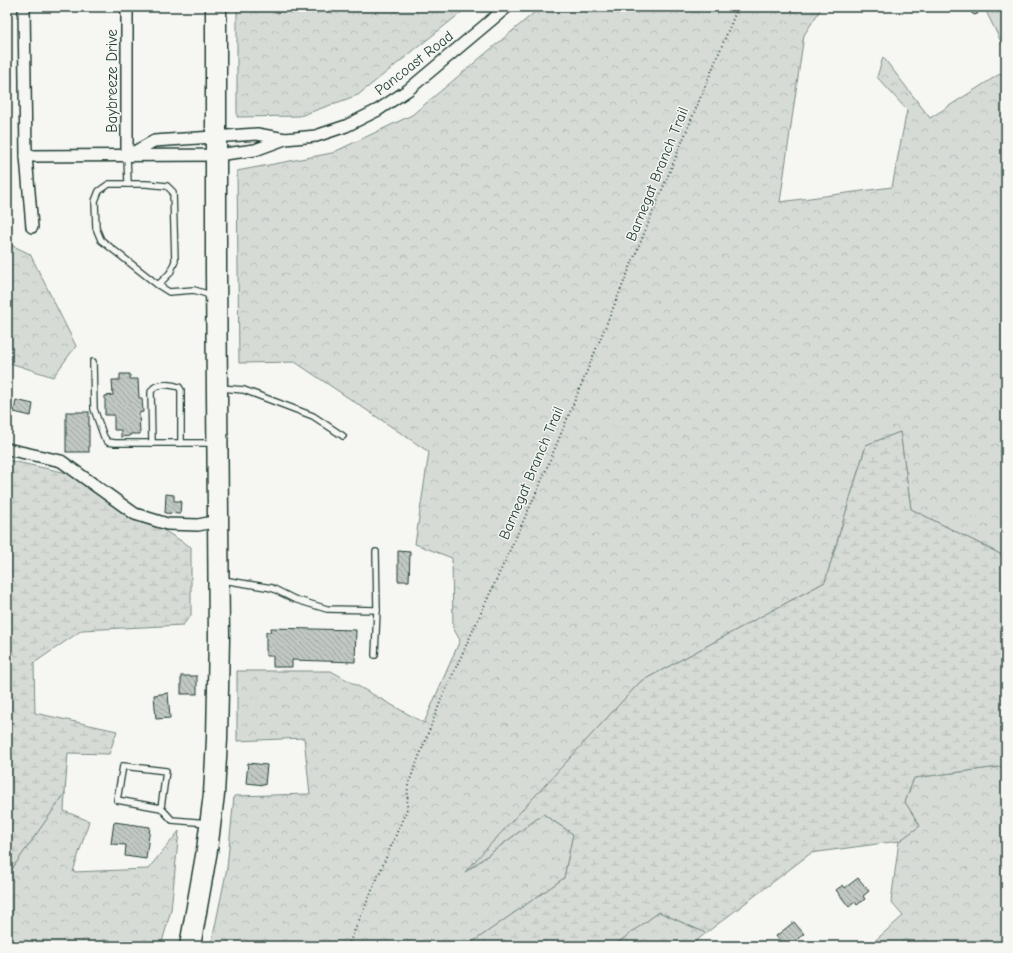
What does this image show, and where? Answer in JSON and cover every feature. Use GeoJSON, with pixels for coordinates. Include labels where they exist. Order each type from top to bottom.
{"type":"FeatureCollection","features":[{"type":"Feature","properties":{"kind":"highway"},"geometry":{"type":"LineString","coordinates":[[190,946],[207,850],[214,794],[217,739],[219,638],[216,306],[216,7]]}},
{"type":"Feature","properties":{"kind":"street"},"geometry":{"type":"LineString","coordinates":[[24,7],[26,156],[32,227]]}},
{"type":"Feature","properties":{"kind":"street","name":"Baybreeze Drive"},"geometry":{"type":"LineString","coordinates":[[127,7],[127,156]]}},
{"type":"Feature","properties":{"kind":"street","name":"Pancoast Road"},"geometry":{"type":"LineString","coordinates":[[127,156],[154,140],[256,150],[285,139],[316,136],[346,126],[378,110],[408,90],[507,7]]}},
{"type":"Feature","properties":{"kind":"street","name":"Pancoast Road"},"geometry":{"type":"LineString","coordinates":[[26,156],[127,156],[217,146],[257,134],[285,139]]}},
{"type":"Feature","properties":{"kind":"street"},"geometry":{"type":"LineString","coordinates":[[7,449],[61,461],[135,514],[167,524],[198,525],[218,521]]}},
{"type":"Feature","properties":{"kind":"lane"},"geometry":{"type":"LineString","coordinates":[[127,156],[128,184]]}},
{"type":"Feature","properties":{"kind":"lane"},"geometry":{"type":"LineString","coordinates":[[158,285],[170,273],[175,261],[173,192],[167,186],[146,184],[109,184],[99,191],[95,201],[96,228],[101,240],[158,285],[170,292],[194,290],[202,292],[207,294],[216,306]]}},
{"type":"Feature","properties":{"kind":"lane"},"geometry":{"type":"LineString","coordinates":[[93,362],[94,409],[104,438],[108,442],[217,443]]}},
{"type":"Feature","properties":{"kind":"lane"},"geometry":{"type":"LineString","coordinates":[[152,443],[151,392],[153,388],[160,385],[179,387],[181,390],[182,443]]}},
{"type":"Feature","properties":{"kind":"lane"},"geometry":{"type":"LineString","coordinates":[[217,387],[244,390],[298,410],[313,416],[344,436]]}},
{"type":"Feature","properties":{"kind":"lane"},"geometry":{"type":"LineString","coordinates":[[375,655],[377,610],[376,552]]}},
{"type":"Feature","properties":{"kind":"lane"},"geometry":{"type":"LineString","coordinates":[[218,579],[272,588],[294,599],[327,609],[377,610]]}},
{"type":"Feature","properties":{"kind":"lane"},"geometry":{"type":"LineString","coordinates":[[161,808],[166,772],[122,766],[117,800],[161,808],[172,820],[210,823]]}},
{"type":"Feature","properties":{"kind":"path","name":"Barnegat Branch Trail"},"geometry":{"type":"LineString","coordinates":[[348,946],[407,809],[408,786],[441,700],[538,489],[738,7]]}},
{"type":"Feature","properties":{"kind":"green space"},"geometry":{"type":"Polygon","coordinates":[[[237,7],[468,7],[358,95],[300,116],[237,117],[237,7]]]}},
{"type":"Feature","properties":{"kind":"green space"},"geometry":{"type":"Polygon","coordinates":[[[541,7],[822,7],[804,35],[780,202],[892,187],[907,110],[877,77],[883,57],[930,118],[1006,70],[1006,557],[911,509],[900,432],[866,445],[825,582],[640,682],[467,871],[543,814],[573,834],[564,878],[467,946],[211,946],[227,868],[234,796],[310,794],[304,738],[237,741],[237,671],[331,671],[424,723],[460,640],[453,628],[452,558],[415,544],[429,452],[295,362],[239,363],[237,171],[332,153],[412,115],[541,7]]]}},
{"type":"Feature","properties":{"kind":"green space"},"geometry":{"type":"Polygon","coordinates":[[[984,7],[1006,7],[1006,52],[984,7]]]}},
{"type":"Feature","properties":{"kind":"green space"},"geometry":{"type":"Polygon","coordinates":[[[7,243],[30,254],[76,346],[53,377],[7,362],[7,243]]]}},
{"type":"Feature","properties":{"kind":"green space"},"geometry":{"type":"Polygon","coordinates":[[[900,432],[911,509],[1006,557],[1006,766],[914,778],[905,802],[920,826],[899,841],[811,853],[706,933],[659,912],[613,946],[467,946],[564,878],[573,834],[543,814],[464,873],[640,682],[825,582],[866,445],[900,432]]]}},
{"type":"Feature","properties":{"kind":"green space"},"geometry":{"type":"Polygon","coordinates":[[[7,460],[72,474],[191,547],[191,615],[183,625],[82,630],[34,663],[35,713],[117,731],[109,754],[68,753],[65,793],[7,876],[7,460]]]}},
{"type":"Feature","properties":{"kind":"green space"},"geometry":{"type":"Polygon","coordinates":[[[1006,766],[1006,946],[869,946],[903,916],[891,902],[899,841],[920,826],[905,802],[914,778],[1006,766]]]}},
{"type":"Feature","properties":{"kind":"green space"},"geometry":{"type":"Polygon","coordinates":[[[65,793],[64,811],[89,821],[73,872],[148,869],[179,831],[171,910],[161,946],[7,946],[7,876],[65,793]]]}},
{"type":"Feature","properties":{"kind":"green space"},"geometry":{"type":"Polygon","coordinates":[[[659,912],[706,933],[690,946],[613,946],[659,912]]]}},
{"type":"Feature","properties":{"kind":"building"},"geometry":{"type":"Polygon","coordinates":[[[120,374],[130,374],[130,379],[138,379],[139,398],[142,398],[143,412],[139,413],[140,434],[130,434],[130,436],[121,437],[121,430],[114,430],[114,415],[105,415],[105,396],[113,395],[112,380],[120,380],[120,374]]]}},
{"type":"Feature","properties":{"kind":"building"},"geometry":{"type":"Polygon","coordinates":[[[16,400],[33,404],[31,416],[14,412],[16,400]]]}},
{"type":"Feature","properties":{"kind":"building"},"geometry":{"type":"Polygon","coordinates":[[[66,412],[89,412],[89,452],[66,452],[66,412]]]}},
{"type":"Feature","properties":{"kind":"building"},"geometry":{"type":"Polygon","coordinates":[[[166,494],[174,495],[174,501],[181,501],[180,514],[165,513],[166,494]]]}},
{"type":"Feature","properties":{"kind":"building"},"geometry":{"type":"Polygon","coordinates":[[[398,551],[410,552],[409,581],[398,581],[398,551]]]}},
{"type":"Feature","properties":{"kind":"building"},"geometry":{"type":"Polygon","coordinates":[[[271,628],[356,630],[355,662],[292,660],[292,667],[273,667],[273,656],[266,656],[266,632],[270,632],[271,628]]]}},
{"type":"Feature","properties":{"kind":"building"},"geometry":{"type":"Polygon","coordinates":[[[181,676],[197,676],[197,694],[181,694],[181,676]]]}},
{"type":"Feature","properties":{"kind":"building"},"geometry":{"type":"Polygon","coordinates":[[[168,693],[170,718],[156,719],[154,695],[168,693]]]}},
{"type":"Feature","properties":{"kind":"building"},"geometry":{"type":"Polygon","coordinates":[[[248,763],[267,765],[265,785],[246,783],[248,763]]]}},
{"type":"Feature","properties":{"kind":"building"},"geometry":{"type":"Polygon","coordinates":[[[114,822],[150,827],[146,859],[125,856],[126,845],[111,844],[114,822]]]}},
{"type":"Feature","properties":{"kind":"building"},"geometry":{"type":"Polygon","coordinates":[[[858,878],[869,891],[863,896],[865,899],[857,905],[855,902],[849,907],[836,890],[843,885],[845,888],[858,878]]]}},
{"type":"Feature","properties":{"kind":"building"},"geometry":{"type":"Polygon","coordinates":[[[794,922],[804,934],[789,946],[784,946],[776,936],[794,922]]]}}]}
